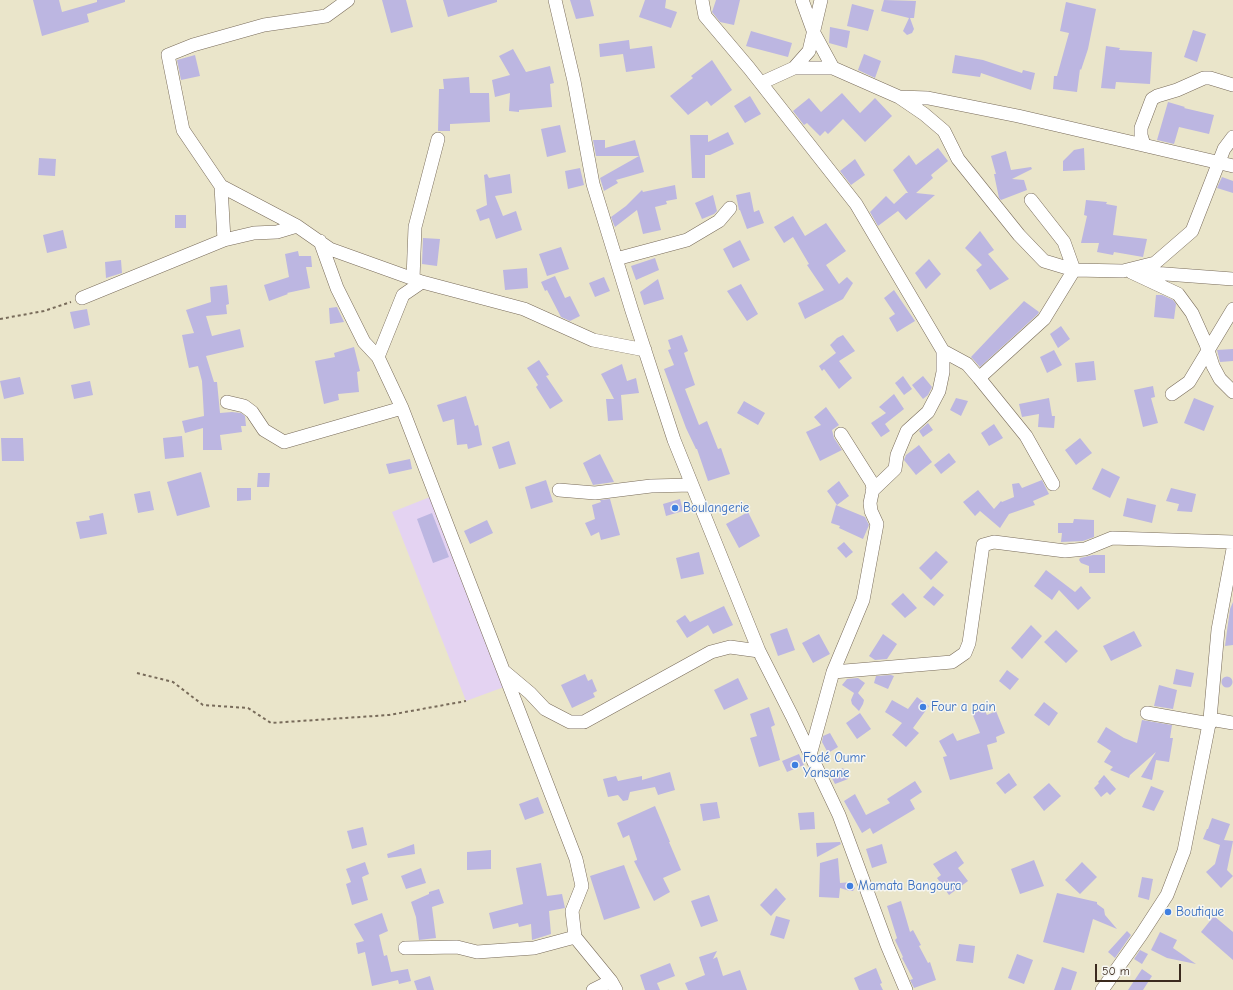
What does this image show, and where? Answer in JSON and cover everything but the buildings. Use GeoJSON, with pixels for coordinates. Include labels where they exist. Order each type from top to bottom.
{"type":"FeatureCollection","features":[{"type":"Feature","properties":{"kind":"street"},"geometry":{"type":"LineString","coordinates":[[224,240],[220,186],[184,130],[168,55],[193,45],[264,25],[326,16],[348,0]]}},
{"type":"Feature","properties":{"kind":"street"},"geometry":{"type":"LineString","coordinates":[[555,0],[574,81],[593,184],[674,440],[759,651],[839,815],[887,945],[906,990]]}},
{"type":"Feature","properties":{"kind":"street"},"geometry":{"type":"LineString","coordinates":[[702,0],[705,16],[761,83],[856,204],[943,351],[967,364],[979,378],[1026,436],[1053,484]]}},
{"type":"Feature","properties":{"kind":"street"},"geometry":{"type":"LineString","coordinates":[[802,0],[814,33],[833,68]]}},
{"type":"Feature","properties":{"kind":"street"},"geometry":{"type":"LineString","coordinates":[[761,83],[794,68],[809,51],[821,0]]}},
{"type":"Feature","properties":{"kind":"street"},"geometry":{"type":"LineString","coordinates":[[794,68],[833,68],[899,97],[924,114],[944,131],[958,159],[1019,234],[1044,261],[1074,270],[1233,279]]}},
{"type":"Feature","properties":{"kind":"street"},"geometry":{"type":"LineString","coordinates":[[1144,145],[1141,135],[1141,128],[1152,99],[1204,78],[1210,78],[1233,85]]}},
{"type":"Feature","properties":{"kind":"street"},"geometry":{"type":"LineString","coordinates":[[899,97],[928,98],[1018,116],[1233,166]]}},
{"type":"Feature","properties":{"kind":"street"},"geometry":{"type":"LineString","coordinates":[[1127,272],[1154,263],[1192,231],[1224,149],[1233,137]]}},
{"type":"Feature","properties":{"kind":"street"},"geometry":{"type":"LineString","coordinates":[[378,357],[403,295],[417,280],[415,227],[438,138]]}},
{"type":"Feature","properties":{"kind":"street"},"geometry":{"type":"LineString","coordinates":[[220,186],[297,226],[330,248],[417,280],[524,309],[592,340],[645,350]]}},
{"type":"Feature","properties":{"kind":"street"},"geometry":{"type":"LineString","coordinates":[[1031,200],[1064,242],[1074,270]]}},
{"type":"Feature","properties":{"kind":"street"},"geometry":{"type":"LineString","coordinates":[[616,259],[687,240],[719,221],[730,208]]}},
{"type":"Feature","properties":{"kind":"street"},"geometry":{"type":"LineString","coordinates":[[82,298],[224,240],[254,233],[277,232],[297,226]]}},
{"type":"Feature","properties":{"kind":"street"},"geometry":{"type":"LineString","coordinates":[[320,241],[335,283],[358,331],[364,342],[378,357],[402,408],[576,859],[582,886],[572,911],[575,937],[613,986],[593,990]]}},
{"type":"Feature","properties":{"kind":"street"},"geometry":{"type":"LineString","coordinates":[[979,378],[1044,319],[1074,270]]}},
{"type":"Feature","properties":{"kind":"street"},"geometry":{"type":"LineString","coordinates":[[1127,272],[1178,294],[1192,313],[1213,366],[1220,379],[1233,392]]}},
{"type":"Feature","properties":{"kind":"street"},"geometry":{"type":"LineString","coordinates":[[1172,394],[1189,382],[1233,309]]}},
{"type":"Feature","properties":{"kind":"street"},"geometry":{"type":"LineString","coordinates":[[872,491],[896,469],[897,455],[907,431],[928,412],[940,391],[943,351]]}},
{"type":"Feature","properties":{"kind":"street"},"geometry":{"type":"LineString","coordinates":[[227,402],[244,406],[252,412],[264,430],[284,442],[402,408]]}},
{"type":"Feature","properties":{"kind":"street"},"geometry":{"type":"LineString","coordinates":[[810,755],[833,672],[863,600],[877,524],[870,507],[872,483],[841,434]]}},
{"type":"Feature","properties":{"kind":"street"},"geometry":{"type":"LineString","coordinates":[[559,490],[595,493],[651,486],[692,485]]}},
{"type":"Feature","properties":{"kind":"street"},"geometry":{"type":"LineString","coordinates":[[833,672],[952,662],[965,653],[970,643],[983,545],[994,542],[1065,551],[1085,549],[1112,538],[1233,542]]}},
{"type":"Feature","properties":{"kind":"street"},"geometry":{"type":"LineString","coordinates":[[1102,990],[1167,895],[1184,851],[1210,722],[1218,630],[1233,548]]}},
{"type":"Feature","properties":{"kind":"street"},"geometry":{"type":"LineString","coordinates":[[505,672],[530,693],[545,709],[570,722],[584,722],[711,652],[730,648],[759,651]]}},
{"type":"Feature","properties":{"kind":"street"},"geometry":{"type":"LineString","coordinates":[[1147,713],[1210,722],[1233,723]]}},
{"type":"Feature","properties":{"kind":"street"},"geometry":{"type":"LineString","coordinates":[[405,948],[457,947],[477,952],[534,948],[575,937]]}},
{"type":"Feature","properties":{"kind":"path"},"geometry":{"type":"LineString","coordinates":[[0,319],[44,310],[82,298]]}},
{"type":"Feature","properties":{"kind":"path"},"geometry":{"type":"LineString","coordinates":[[137,673],[173,682],[203,704],[248,708],[271,723],[389,715],[466,701]]}},
{"type":"Feature","properties":{"kind":"shaded area"},"geometry":{"type":"Polygon","coordinates":[[[430,497],[504,687],[466,701],[392,512],[430,497]]]}},
{"type":"Feature","properties":{"kind":"place","name":"Boulangerie"},"geometry":{"type":"Point","coordinates":[675,508]}},
{"type":"Feature","properties":{"kind":"place","name":"Four a pain"},"geometry":{"type":"Point","coordinates":[923,707]}},
{"type":"Feature","properties":{"kind":"place","name":"Fodé Oumr Yansane"},"geometry":{"type":"Point","coordinates":[795,765]}},
{"type":"Feature","properties":{"kind":"place","name":"Mamata Bangoura"},"geometry":{"type":"Point","coordinates":[850,886]}},
{"type":"Feature","properties":{"kind":"place","name":"Boutique"},"geometry":{"type":"Point","coordinates":[1168,912]}}]}
